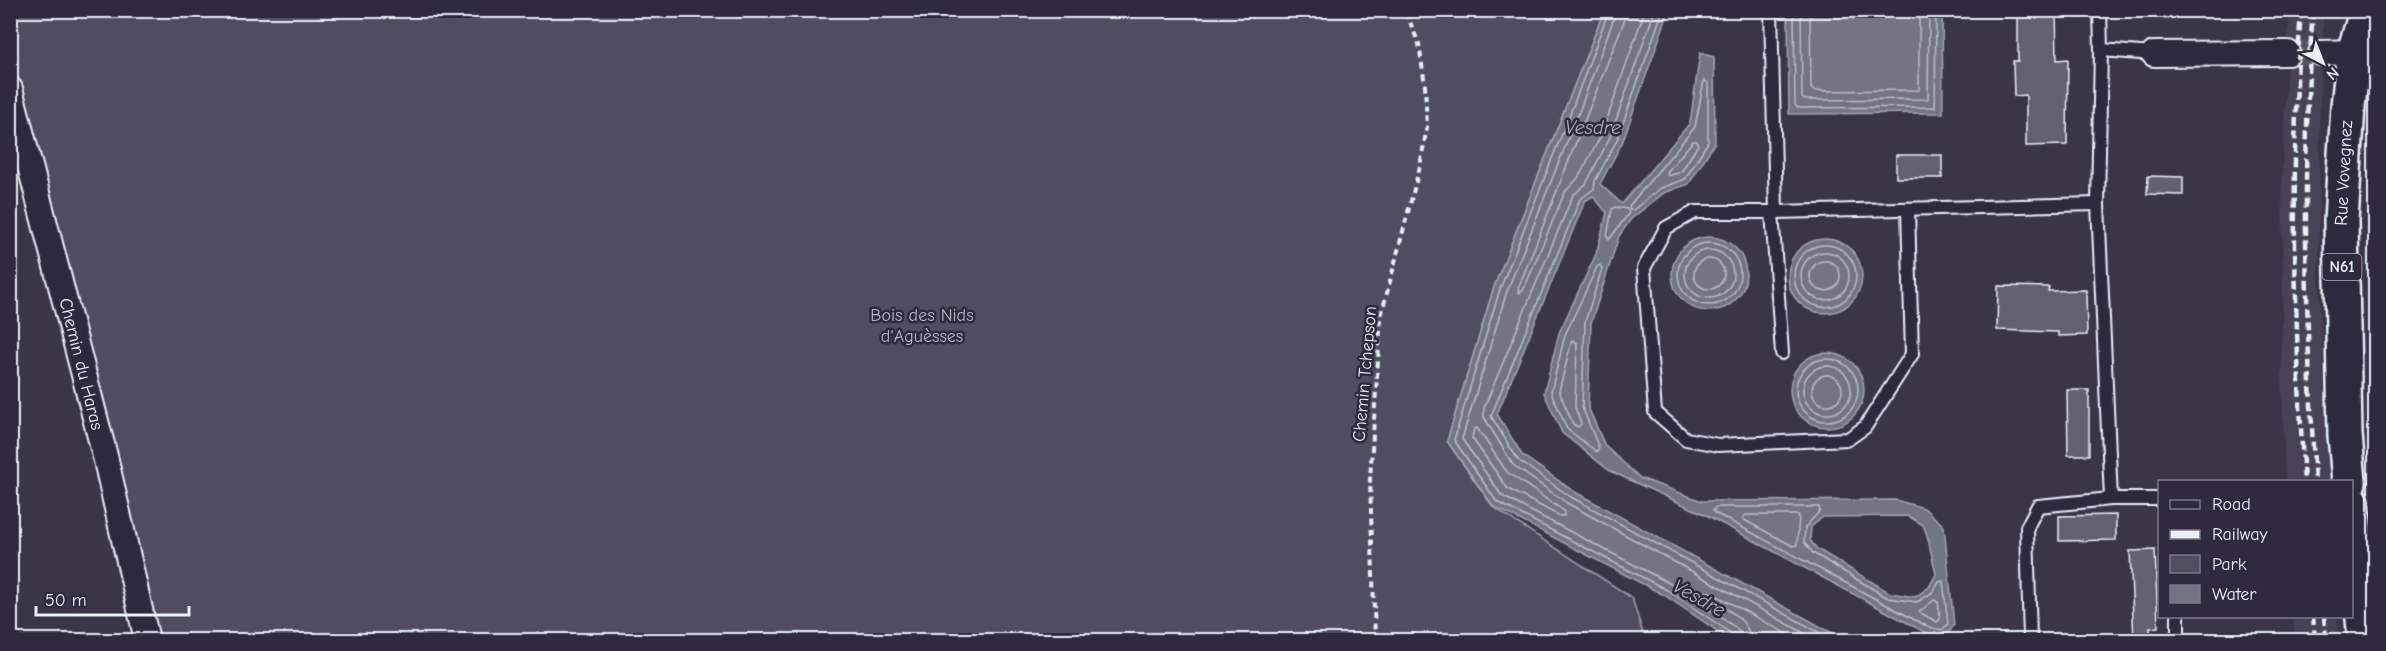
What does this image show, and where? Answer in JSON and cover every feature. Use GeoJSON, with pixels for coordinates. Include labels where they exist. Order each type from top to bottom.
{"type":"FeatureCollection","features":[{"type":"Feature","properties":{"kind":"main road","name":"Rue Vovegnez"},"geometry":{"type":"LineString","coordinates":[[2349,480],[2345,435],[2341,221],[2348,106],[2365,54],[2367,10]]}},
{"type":"Feature","properties":{"kind":"main road"},"geometry":{"type":"LineString","coordinates":[[2353,513],[2365,640]]}},
{"type":"Feature","properties":{"kind":"street"},"geometry":{"type":"LineString","coordinates":[[2154,54],[2288,52]]}},
{"type":"Feature","properties":{"kind":"street"},"geometry":{"type":"LineString","coordinates":[[2321,52],[2365,54]]}},
{"type":"Feature","properties":{"kind":"street","name":"Chemin du Haras"},"geometry":{"type":"LineString","coordinates":[[10,89],[105,456],[147,640]]}},
{"type":"Feature","properties":{"kind":"lane"},"geometry":{"type":"LineString","coordinates":[[1771,10],[1774,212],[1782,353]]}},
{"type":"Feature","properties":{"kind":"lane"},"geometry":{"type":"LineString","coordinates":[[2100,10],[2098,204],[2111,499]]}},
{"type":"Feature","properties":{"kind":"lane"},"geometry":{"type":"LineString","coordinates":[[2101,50],[2154,54]]}},
{"type":"Feature","properties":{"kind":"lane"},"geometry":{"type":"LineString","coordinates":[[1908,209],[1912,354],[1864,427],[1848,439],[1718,445],[1686,439],[1655,412],[1644,268],[1666,228],[1695,212],[2098,204]]}},
{"type":"Feature","properties":{"kind":"lane"},"geometry":{"type":"LineString","coordinates":[[2030,640],[2027,527],[2038,506],[2111,499],[2158,499]]}},
{"type":"Feature","properties":{"kind":"lane"},"geometry":{"type":"LineString","coordinates":[[2178,618],[2178,640]]}},
{"type":"Feature","properties":{"kind":"path","name":"Chemin Tchepson"},"geometry":{"type":"LineString","coordinates":[[1376,639],[1370,479],[1381,315],[1420,166],[1427,127],[1425,85],[1419,44],[1405,10]]}},
{"type":"Feature","properties":{"kind":"shaded area"},"geometry":{"type":"Polygon","coordinates":[[[2289,11],[2324,11],[2320,72],[2319,282],[2329,480],[2285,480],[2281,348],[2282,176],[2289,11]]]}},
{"type":"Feature","properties":{"kind":"shaded area"},"geometry":{"type":"Polygon","coordinates":[[[2293,618],[2337,618],[2338,640],[2295,640],[2293,618]]]}},
{"type":"Feature","properties":{"kind":"green space","name":"Bois des Nids d'Aguèsses"},"geometry":{"type":"Polygon","coordinates":[[[10,11],[1604,11],[1494,287],[1447,441],[1493,507],[1632,598],[1645,640],[153,640],[108,441],[11,68],[10,11]]]}},
{"type":"Feature","properties":{"kind":"water","name":"Vesdre"},"geometry":{"type":"Polygon","coordinates":[[[1604,11],[1669,11],[1622,143],[1600,184],[1622,204],[1690,123],[1700,53],[1714,57],[1715,142],[1689,184],[1664,193],[1631,219],[1619,236],[1591,323],[1588,407],[1605,446],[1640,478],[1702,501],[1895,500],[1924,508],[1944,526],[1954,625],[1946,637],[1928,634],[1706,515],[1610,471],[1562,433],[1544,393],[1559,333],[1596,254],[1607,213],[1593,196],[1585,201],[1497,414],[1522,455],[1575,492],[1845,640],[1731,640],[1664,595],[1493,506],[1447,441],[1494,287],[1604,11]],[[1908,516],[1823,517],[1811,527],[1810,540],[1817,549],[1890,593],[1915,597],[1929,587],[1936,574],[1923,525],[1908,516]]]}},
{"type":"Feature","properties":{"kind":"water"},"geometry":{"type":"Polygon","coordinates":[[[1788,11],[1942,11],[1943,113],[1789,114],[1788,11]]]}},
{"type":"Feature","properties":{"kind":"water"},"geometry":{"type":"Polygon","coordinates":[[[1702,237],[1716,237],[1730,243],[1740,253],[1746,267],[1744,288],[1730,305],[1716,311],[1702,311],[1688,305],[1678,295],[1672,281],[1672,267],[1678,253],[1688,243],[1702,237]]]}},
{"type":"Feature","properties":{"kind":"water"},"geometry":{"type":"Polygon","coordinates":[[[1818,239],[1832,239],[1846,245],[1856,255],[1862,269],[1860,290],[1846,307],[1832,313],[1818,313],[1804,307],[1794,297],[1788,283],[1788,269],[1794,255],[1804,245],[1818,239]]]}},
{"type":"Feature","properties":{"kind":"water"},"geometry":{"type":"Polygon","coordinates":[[[1820,353],[1834,353],[1848,359],[1858,369],[1864,383],[1862,404],[1848,421],[1834,427],[1820,427],[1806,421],[1796,411],[1790,397],[1790,383],[1796,369],[1806,359],[1820,353]]]}},
{"type":"Feature","properties":{"kind":"building"},"geometry":{"type":"Polygon","coordinates":[[[2018,10],[2056,10],[2057,60],[2068,59],[2067,145],[2026,146],[2026,95],[2014,96],[2013,61],[2018,61],[2018,10]]]}},
{"type":"Feature","properties":{"kind":"building"},"geometry":{"type":"Polygon","coordinates":[[[1896,155],[1942,155],[1942,178],[1896,178],[1896,155]]]}},
{"type":"Feature","properties":{"kind":"building"},"geometry":{"type":"Polygon","coordinates":[[[2148,176],[2183,177],[2183,195],[2147,194],[2148,176]]]}},
{"type":"Feature","properties":{"kind":"building"},"geometry":{"type":"Polygon","coordinates":[[[1998,286],[2049,287],[2048,291],[2086,290],[2087,335],[2058,336],[2058,332],[1997,330],[1998,286]]]}},
{"type":"Feature","properties":{"kind":"building"},"geometry":{"type":"Polygon","coordinates":[[[2067,390],[2089,390],[2089,455],[2068,455],[2067,390]]]}},
{"type":"Feature","properties":{"kind":"building"},"geometry":{"type":"Polygon","coordinates":[[[2116,515],[2116,540],[2059,541],[2059,516],[2116,515]]]}},
{"type":"Feature","properties":{"kind":"building"},"geometry":{"type":"Polygon","coordinates":[[[2155,550],[2158,627],[2150,628],[2151,640],[2134,640],[2130,551],[2155,550]]]}},
{"type":"Feature","properties":{"kind":"tunnel"},"geometry":{"type":"LineString","coordinates":[[2288,53],[2321,53]]}},
{"type":"Feature","properties":{"kind":"railway"},"geometry":{"type":"LineString","coordinates":[[2301,10],[2296,128],[2295,246],[2304,480]]}},
{"type":"Feature","properties":{"kind":"railway"},"geometry":{"type":"LineString","coordinates":[[2313,10],[2307,128],[2306,246],[2315,480]]}},
{"type":"Feature","properties":{"kind":"railway"},"geometry":{"type":"LineString","coordinates":[[2313,618],[2315,640]]}},
{"type":"Feature","properties":{"kind":"railway"},"geometry":{"type":"LineString","coordinates":[[2324,618],[2326,640]]}}]}
